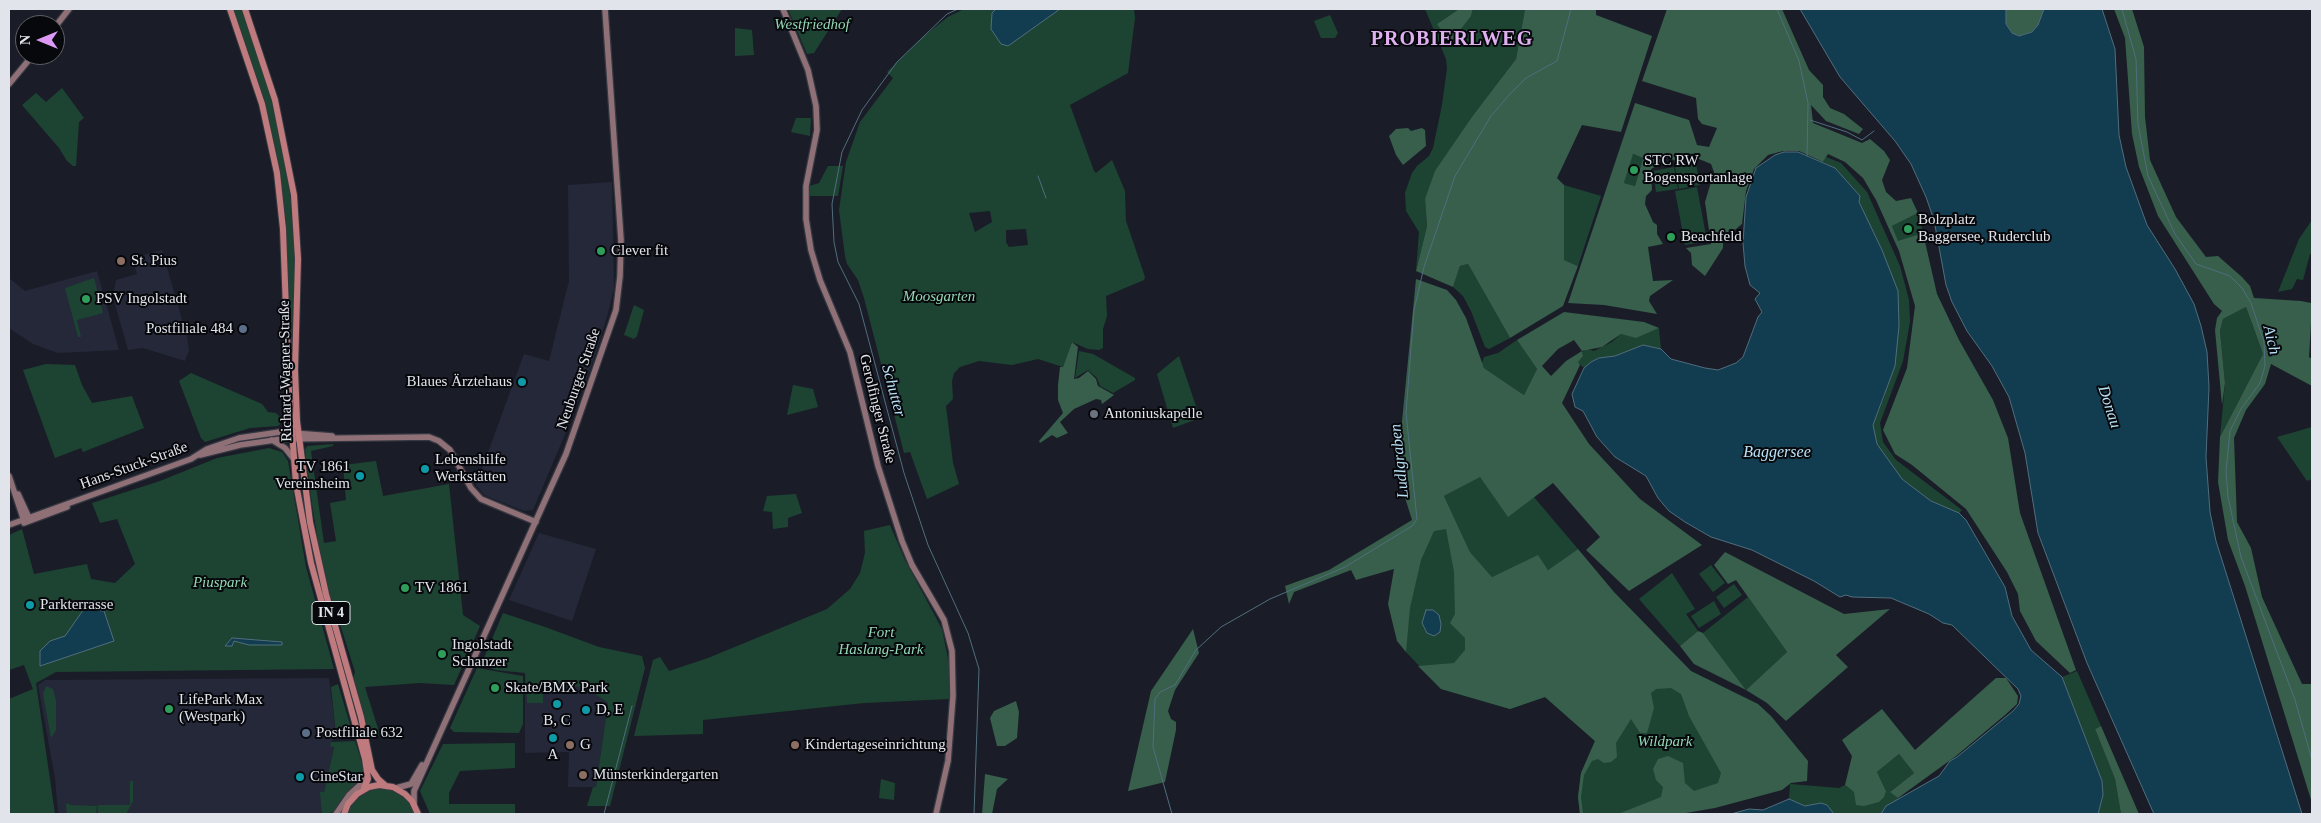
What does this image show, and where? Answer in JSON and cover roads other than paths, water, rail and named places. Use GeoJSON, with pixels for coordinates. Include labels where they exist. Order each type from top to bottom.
{"type":"FeatureCollection","features":[{"type":"Feature","properties":{"kind":"main road","name":"Richard-Wagner-Straße"},"geometry":{"type":"LineString","coordinates":[[230,9],[262,104],[279,189],[295,436],[310,522],[326,594],[361,717],[372,770],[376,777],[386,786]]}},
{"type":"Feature","properties":{"kind":"main road","name":"Richard-Wagner-Straße"},"geometry":{"type":"LineString","coordinates":[[245,9],[275,100],[296,208],[298,259],[293,458],[311,563],[362,742],[365,759]]}},
{"type":"Feature","properties":{"kind":"main road","name":"Neuburger Straße"},"geometry":{"type":"LineString","coordinates":[[414,804],[414,791],[566,454],[595,374],[618,296],[620,223],[605,9]]}},
{"type":"Feature","properties":{"kind":"main road","name":"Gerolfinger Straße"},"geometry":{"type":"LineString","coordinates":[[783,9],[808,70],[816,106],[816,130],[806,186],[806,225],[810,250],[820,280],[850,352],[883,485],[902,541],[912,565],[944,620],[952,651],[953,696],[948,761],[936,814]]}},
{"type":"Feature","properties":{"kind":"main road"},"geometry":{"type":"LineString","coordinates":[[9,84],[25,65]]}},
{"type":"Feature","properties":{"kind":"main road","name":"Hans-Stuck-Straße"},"geometry":{"type":"LineString","coordinates":[[200,455],[207,449],[239,438],[269,432],[295,436]]}},
{"type":"Feature","properties":{"kind":"main road"},"geometry":{"type":"LineString","coordinates":[[295,436],[338,438],[404,436],[434,439],[454,454],[471,488],[481,499],[536,522]]}},
{"type":"Feature","properties":{"kind":"main road","name":"Hans-Stuck-Straße"},"geometry":{"type":"LineString","coordinates":[[9,525],[74,504],[77,501],[200,455],[295,436]]}},
{"type":"Feature","properties":{"kind":"main road"},"geometry":{"type":"LineString","coordinates":[[272,440],[285,448],[293,458]]}},
{"type":"Feature","properties":{"kind":"main road"},"geometry":{"type":"LineString","coordinates":[[9,476],[27,520]]}},
{"type":"Feature","properties":{"kind":"main road","name":"Hans-Stuck-Straße"},"geometry":{"type":"LineString","coordinates":[[9,529],[27,520]]}},
{"type":"Feature","properties":{"kind":"main road","name":"Neuburger Straße"},"geometry":{"type":"LineString","coordinates":[[396,788],[406,787],[412,782],[441,732]]}},
{"type":"Feature","properties":{"kind":"main road"},"geometry":{"type":"LineString","coordinates":[[336,814],[349,795],[364,782],[365,759]]}},
{"type":"Feature","properties":{"kind":"main road","name":"IN 4"},"geometry":{"type":"LineString","coordinates":[[363,790],[368,779],[365,759]]}},
{"type":"Feature","properties":{"kind":"main road"},"geometry":{"type":"LineString","coordinates":[[340,814],[346,811],[363,790],[372,786],[386,786],[396,788],[405,794],[414,804],[418,814]]}},
{"type":"Feature","properties":{"kind":"water"},"geometry":{"type":"Polygon","coordinates":[[[996,9],[1060,9],[1008,46],[1001,44],[991,29],[992,13],[996,9]]]}},
{"type":"Feature","properties":{"kind":"water","name":"Donau"},"geometry":{"type":"Polygon","coordinates":[[[1800,9],[2006,9],[2006,24],[2012,33],[2019,36],[2032,32],[2038,25],[2044,9],[2102,9],[2115,49],[2119,135],[2126,167],[2147,225],[2175,269],[2194,304],[2201,326],[2207,352],[2209,387],[2206,457],[2210,512],[2216,541],[2302,814],[2154,814],[2087,663],[2038,533],[2025,453],[2009,397],[1992,366],[1967,331],[1952,302],[1946,285],[1934,220],[1926,197],[1911,164],[1895,141],[1840,77],[1800,9]]]}},
{"type":"Feature","properties":{"kind":"water","name":"Baggersee"},"geometry":{"type":"Polygon","coordinates":[[[1784,152],[1798,152],[1835,168],[1860,196],[1859,202],[1882,250],[1898,291],[1899,326],[1895,366],[1873,425],[1877,444],[1902,479],[1931,501],[1959,513],[1966,520],[2005,587],[2012,616],[2031,650],[2062,677],[2102,781],[2103,795],[2098,814],[1881,814],[1886,806],[1939,776],[1950,761],[2013,711],[2019,704],[2021,696],[2018,689],[1952,625],[1943,623],[1929,614],[1891,598],[1852,597],[1846,595],[1840,597],[1814,581],[1752,550],[1711,537],[1685,522],[1669,511],[1658,498],[1646,476],[1615,457],[1597,437],[1583,411],[1575,407],[1572,394],[1584,368],[1599,358],[1615,356],[1643,345],[1661,349],[1671,359],[1718,370],[1736,363],[1743,357],[1758,317],[1762,312],[1755,299],[1760,293],[1750,285],[1745,266],[1743,243],[1746,197],[1756,168],[1775,155],[1784,152]]]}},
{"type":"Feature","properties":{"kind":"water"},"geometry":{"type":"Polygon","coordinates":[[[84,609],[104,611],[114,641],[40,666],[40,651],[50,641],[65,636],[84,609]]]}},
{"type":"Feature","properties":{"kind":"water"},"geometry":{"type":"Polygon","coordinates":[[[1426,610],[1433,610],[1439,615],[1440,632],[1434,636],[1427,633],[1422,623],[1426,610]]]}},
{"type":"Feature","properties":{"kind":"water"},"geometry":{"type":"Polygon","coordinates":[[[232,638],[282,642],[282,645],[249,645],[234,641],[232,646],[225,646],[232,638]]]}},
{"type":"Feature","properties":{"kind":"water"},"geometry":{"type":"Polygon","coordinates":[[[1789,799],[1805,806],[1821,803],[1827,805],[1834,814],[1731,814],[1749,809],[1763,810],[1789,799]]]}},
{"type":"Feature","properties":{"kind":"waterway","name":"Schutter"},"geometry":{"type":"LineString","coordinates":[[958,9],[947,14],[897,62],[862,110],[842,152],[832,204],[834,242],[838,262],[859,304],[904,473],[928,545],[968,633],[979,669],[974,814]]}},
{"type":"Feature","properties":{"kind":"waterway","name":"Ludlgraben"},"geometry":{"type":"LineString","coordinates":[[1172,814],[1153,747],[1155,699],[1160,692],[1175,685],[1196,650],[1221,627],[1270,599],[1345,567],[1412,526],[1417,519],[1406,413],[1414,310],[1424,267],[1455,176],[1491,116],[1509,95],[1526,78],[1557,61],[1571,9]]}},
{"type":"Feature","properties":{"kind":"waterway"},"geometry":{"type":"LineString","coordinates":[[1777,9],[1799,61],[1808,103],[1807,156]]}},
{"type":"Feature","properties":{"kind":"waterway","name":"Aich"},"geometry":{"type":"LineString","coordinates":[[2122,9],[2136,59],[2138,124],[2148,176],[2175,234],[2196,264],[2230,276],[2242,288],[2251,303],[2264,342],[2265,366],[2260,383],[2241,409],[2230,431],[2226,471],[2228,497],[2241,557],[2295,700],[2312,760]]}},
{"type":"Feature","properties":{"kind":"waterway"},"geometry":{"type":"LineString","coordinates":[[1810,120],[1847,132],[1862,140],[1874,131]]}},
{"type":"Feature","properties":{"kind":"waterway"},"geometry":{"type":"LineString","coordinates":[[1038,176],[1046,198]]}},
{"type":"Feature","properties":{"kind":"waterway"},"geometry":{"type":"LineString","coordinates":[[604,814],[632,706]]}},
{"type":"Feature","properties":{"kind":"place","name":"STC RW Bogensportanlage"},"geometry":{"type":"Point","coordinates":[1634,170]}},
{"type":"Feature","properties":{"kind":"place","name":"Bolzplatz Baggersee, Ruderclub"},"geometry":{"type":"Point","coordinates":[1908,229]}},
{"type":"Feature","properties":{"kind":"place","name":"Beachfeld"},"geometry":{"type":"Point","coordinates":[1671,237]}},
{"type":"Feature","properties":{"kind":"place","name":"Clever fit"},"geometry":{"type":"Point","coordinates":[601,251]}},
{"type":"Feature","properties":{"kind":"place","name":"St. Pius"},"geometry":{"type":"Point","coordinates":[121,261]}},
{"type":"Feature","properties":{"kind":"place","name":"PSV Ingolstadt"},"geometry":{"type":"Point","coordinates":[86,299]}},
{"type":"Feature","properties":{"kind":"place","name":"Postfiliale 484"},"geometry":{"type":"Point","coordinates":[243,329]}},
{"type":"Feature","properties":{"kind":"place","name":"Blaues Ärztehaus"},"geometry":{"type":"Point","coordinates":[522,382]}},
{"type":"Feature","properties":{"kind":"place","name":"Antoniuskapelle"},"geometry":{"type":"Point","coordinates":[1094,414]}},
{"type":"Feature","properties":{"kind":"place","name":"Lebenshilfe Werkstätten"},"geometry":{"type":"Point","coordinates":[425,469]}},
{"type":"Feature","properties":{"kind":"place","name":"TV 1861 Vereinsheim"},"geometry":{"type":"Point","coordinates":[360,476]}},
{"type":"Feature","properties":{"kind":"place","name":"TV 1861"},"geometry":{"type":"Point","coordinates":[405,588]}},
{"type":"Feature","properties":{"kind":"place","name":"Parkterrasse"},"geometry":{"type":"Point","coordinates":[30,605]}},
{"type":"Feature","properties":{"kind":"place","name":"Ingolstadt Schanzer"},"geometry":{"type":"Point","coordinates":[442,654]}},
{"type":"Feature","properties":{"kind":"place","name":"Skate/BMX Park"},"geometry":{"type":"Point","coordinates":[495,688]}},
{"type":"Feature","properties":{"kind":"place","name":"B, C"},"geometry":{"type":"Point","coordinates":[557,704]}},
{"type":"Feature","properties":{"kind":"place","name":"LifePark Max (Westpark)"},"geometry":{"type":"Point","coordinates":[169,709]}},
{"type":"Feature","properties":{"kind":"place","name":"D, E"},"geometry":{"type":"Point","coordinates":[586,710]}},
{"type":"Feature","properties":{"kind":"place","name":"Postfiliale 632"},"geometry":{"type":"Point","coordinates":[306,733]}},
{"type":"Feature","properties":{"kind":"place","name":"A"},"geometry":{"type":"Point","coordinates":[553,738]}},
{"type":"Feature","properties":{"kind":"place","name":"G"},"geometry":{"type":"Point","coordinates":[570,745]}},
{"type":"Feature","properties":{"kind":"place","name":"Kindertageseinrichtung"},"geometry":{"type":"Point","coordinates":[795,745]}},
{"type":"Feature","properties":{"kind":"place","name":"Münsterkindergarten"},"geometry":{"type":"Point","coordinates":[583,775]}},
{"type":"Feature","properties":{"kind":"place","name":"CineStar"},"geometry":{"type":"Point","coordinates":[300,777]}},
{"type":"Feature","properties":{"kind":"district","name":"PROBIERLWEG"},"geometry":{"type":"Point","coordinates":[1452,40]}},
{"type":"Feature","properties":{"kind":"park label","name":"Westfriedhof"},"geometry":{"type":"Point","coordinates":[812,25]}},
{"type":"Feature","properties":{"kind":"park label","name":"Moosgarten"},"geometry":{"type":"Point","coordinates":[939,297]}},
{"type":"Feature","properties":{"kind":"park label","name":"Piuspark"},"geometry":{"type":"Point","coordinates":[220,583]}},
{"type":"Feature","properties":{"kind":"park label","name":"Fort Haslang-Park"},"geometry":{"type":"Point","coordinates":[881,642]}},
{"type":"Feature","properties":{"kind":"park label","name":"Wildpark"},"geometry":{"type":"Point","coordinates":[1665,742]}}]}
